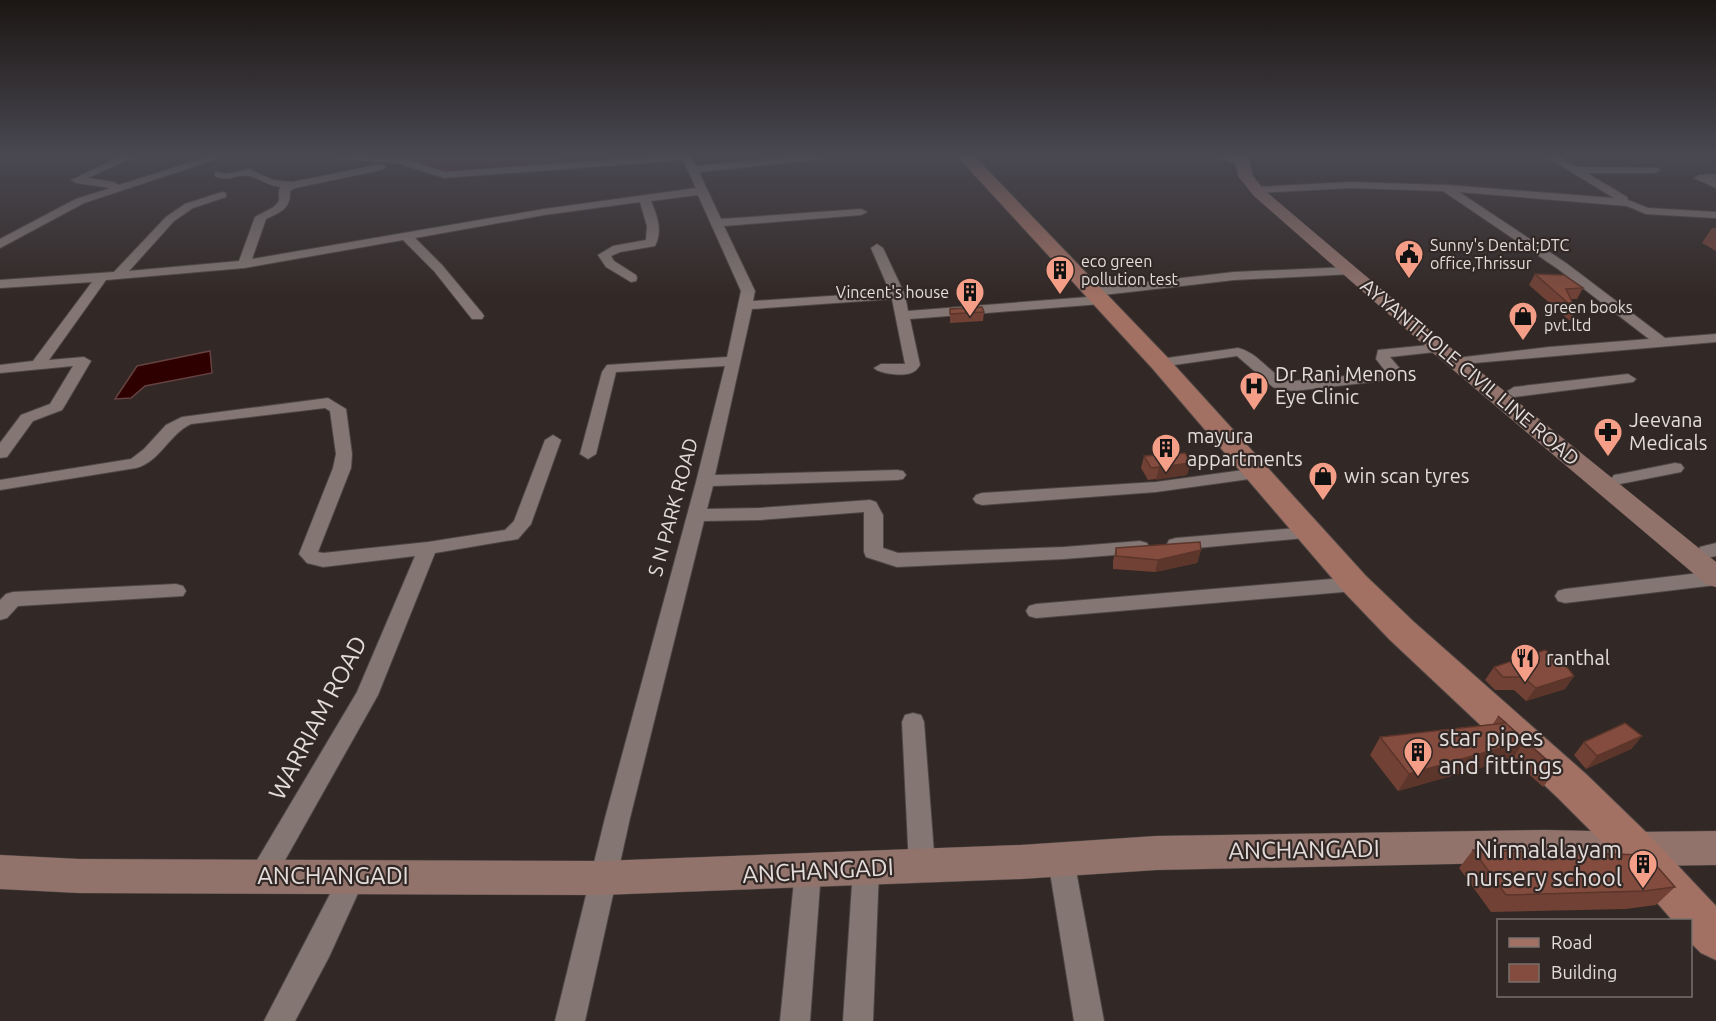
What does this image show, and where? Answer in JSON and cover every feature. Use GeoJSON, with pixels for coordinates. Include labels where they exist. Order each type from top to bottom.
{"type":"FeatureCollection","features":[{"type":"Feature","properties":{"kind":"main road"},"geometry":{"type":"LineString","coordinates":[[1010,204],[1160,363],[1355,584],[1402,631],[1572,786],[1636,849],[1716,938]]}},
{"type":"Feature","properties":{"kind":"main road","name":"AYYANTHOLE CIVIL LINE ROAD"},"geometry":{"type":"LineString","coordinates":[[1284,204],[1350,271],[1439,348],[1466,361],[1514,392],[1620,486],[1716,577]]}},
{"type":"Feature","properties":{"kind":"main road","name":"AYYANTHOLE CIVIL LINE ROAD"},"geometry":{"type":"LineString","coordinates":[[1331,250],[1620,486],[1713,553]]}},
{"type":"Feature","properties":{"kind":"main road","name":"ANCHANGADI"},"geometry":{"type":"LineString","coordinates":[[0,872],[79,876],[601,878],[1060,860],[1156,853],[1546,846],[1636,849],[1716,848]]}},
{"type":"Feature","properties":{"kind":"street"},"geometry":{"type":"LineString","coordinates":[[0,244],[75,204]]}},
{"type":"Feature","properties":{"kind":"street"},"geometry":{"type":"LineString","coordinates":[[117,276],[170,219],[196,204]]}},
{"type":"Feature","properties":{"kind":"street"},"geometry":{"type":"LineString","coordinates":[[244,264],[261,217],[283,204]]}},
{"type":"Feature","properties":{"kind":"street"},"geometry":{"type":"LineString","coordinates":[[0,284],[244,264],[487,221],[605,204]]}},
{"type":"Feature","properties":{"kind":"street"},"geometry":{"type":"LineString","coordinates":[[631,278],[610,264],[604,255],[616,249],[651,243],[654,237],[654,227],[646,204]]}},
{"type":"Feature","properties":{"kind":"street","name":"S N PARK ROAD"},"geometry":{"type":"LineString","coordinates":[[570,1021],[601,878],[705,481],[746,305],[747,291],[707,204]]}},
{"type":"Feature","properties":{"kind":"street"},"geometry":{"type":"LineString","coordinates":[[1469,204],[1562,266],[1662,342]]}},
{"type":"Feature","properties":{"kind":"street"},"geometry":{"type":"LineString","coordinates":[[1630,204],[1646,211],[1716,215]]}},
{"type":"Feature","properties":{"kind":"street"},"geometry":{"type":"LineString","coordinates":[[717,223],[861,212]]}},
{"type":"Feature","properties":{"kind":"street"},"geometry":{"type":"LineString","coordinates":[[406,236],[438,268],[477,316]]}},
{"type":"Feature","properties":{"kind":"street"},"geometry":{"type":"LineString","coordinates":[[877,248],[898,295],[913,368],[881,368]]}},
{"type":"Feature","properties":{"kind":"street"},"geometry":{"type":"LineString","coordinates":[[903,315],[1097,296],[1234,276],[1350,271]]}},
{"type":"Feature","properties":{"kind":"street"},"geometry":{"type":"LineString","coordinates":[[36,367],[102,277]]}},
{"type":"Feature","properties":{"kind":"street"},"geometry":{"type":"LineString","coordinates":[[746,305],[898,295]]}},
{"type":"Feature","properties":{"kind":"street"},"geometry":{"type":"LineString","coordinates":[[1466,361],[1549,351],[1714,339]]}},
{"type":"Feature","properties":{"kind":"street"},"geometry":{"type":"LineString","coordinates":[[1160,363],[1238,352],[1244,354],[1278,384],[1294,386],[1392,376],[1394,370],[1383,359],[1383,353],[1439,348]]}},
{"type":"Feature","properties":{"kind":"street"},"geometry":{"type":"LineString","coordinates":[[0,369],[84,361],[56,407],[27,418],[0,453],[0,462]]}},
{"type":"Feature","properties":{"kind":"street"},"geometry":{"type":"LineString","coordinates":[[588,454],[609,372],[612,368],[733,361]]}},
{"type":"Feature","properties":{"kind":"street"},"geometry":{"type":"LineString","coordinates":[[1514,392],[1628,379]]}},
{"type":"Feature","properties":{"kind":"street"},"geometry":{"type":"LineString","coordinates":[[0,485],[136,463],[146,458],[170,428],[188,420],[328,403],[338,409],[344,454],[342,468],[308,554],[323,560],[428,548],[511,535],[522,524],[553,440]]}},
{"type":"Feature","properties":{"kind":"street"},"geometry":{"type":"LineString","coordinates":[[1620,486],[1675,468]]}},
{"type":"Feature","properties":{"kind":"street"},"geometry":{"type":"LineString","coordinates":[[982,499],[1156,487],[1258,473]]}},
{"type":"Feature","properties":{"kind":"street"},"geometry":{"type":"LineString","coordinates":[[705,481],[897,475]]}},
{"type":"Feature","properties":{"kind":"street"},"geometry":{"type":"LineString","coordinates":[[695,515],[760,514],[870,506],[874,515],[873,552],[897,560],[1064,553],[1309,533]]}},
{"type":"Feature","properties":{"kind":"street","name":"WARRIAM ROAD"},"geometry":{"type":"LineString","coordinates":[[262,876],[367,695],[428,548]]}},
{"type":"Feature","properties":{"kind":"street"},"geometry":{"type":"LineString","coordinates":[[1565,596],[1716,577]]}},
{"type":"Feature","properties":{"kind":"street"},"geometry":{"type":"LineString","coordinates":[[1036,611],[1355,584]]}},
{"type":"Feature","properties":{"kind":"street"},"geometry":{"type":"LineString","coordinates":[[0,613],[13,599],[176,591]]}},
{"type":"Feature","properties":{"kind":"street"},"geometry":{"type":"LineString","coordinates":[[913,722],[922,866]]}},
{"type":"Feature","properties":{"kind":"street"},"geometry":{"type":"LineString","coordinates":[[1060,860],[1089,1021]]}},
{"type":"Feature","properties":{"kind":"street"},"geometry":{"type":"LineString","coordinates":[[858,1021],[867,868]]}},
{"type":"Feature","properties":{"kind":"street"},"geometry":{"type":"LineString","coordinates":[[795,1021],[808,871]]}},
{"type":"Feature","properties":{"kind":"street"},"geometry":{"type":"LineString","coordinates":[[279,1021],[319,947],[352,878]]}},
{"type":"Feature","properties":{"kind":"shaded area"},"geometry":{"type":"Polygon","coordinates":[[[210,351],[212,373],[145,386],[131,398],[115,399],[137,366],[210,351]]]}},
{"type":"Feature","properties":{"kind":"building"},"geometry":{"type":"Polygon","coordinates":[[[1535,274],[1564,275],[1583,288],[1566,289],[1576,310],[1535,274]]]}},
{"type":"Feature","properties":{"kind":"building"},"geometry":{"type":"Polygon","coordinates":[[[982,307],[984,312],[950,314],[950,309],[982,307]]]}},
{"type":"Feature","properties":{"kind":"building"},"geometry":{"type":"Polygon","coordinates":[[[1185,453],[1191,463],[1151,468],[1144,456],[1185,453]]]}},
{"type":"Feature","properties":{"kind":"building"},"geometry":{"type":"Polygon","coordinates":[[[1200,542],[1201,550],[1158,560],[1116,556],[1116,548],[1200,542]]]}},
{"type":"Feature","properties":{"kind":"building"},"geometry":{"type":"Polygon","coordinates":[[[1545,650],[1564,663],[1574,676],[1536,688],[1523,677],[1503,677],[1494,667],[1545,650]]]}},
{"type":"Feature","properties":{"kind":"building"},"geometry":{"type":"Polygon","coordinates":[[[1506,723],[1557,769],[1525,741],[1409,774],[1380,737],[1506,723]]]}},
{"type":"Feature","properties":{"kind":"building"},"geometry":{"type":"Polygon","coordinates":[[[1625,723],[1642,736],[1597,756],[1584,742],[1625,723]]]}},
{"type":"Feature","properties":{"kind":"building"},"geometry":{"type":"Polygon","coordinates":[[[1473,850],[1647,855],[1675,887],[1644,891],[1506,895],[1473,850]]]}},
{"type":"Feature","properties":{"kind":"place","name":"Sunny's Dental;DTC office,Thrissur"},"geometry":{"type":"Point","coordinates":[1409,280]}},
{"type":"Feature","properties":{"kind":"place","name":"eco green pollution test"},"geometry":{"type":"Point","coordinates":[1060,296]}},
{"type":"Feature","properties":{"kind":"place","name":"Vincent's house"},"geometry":{"type":"Point","coordinates":[970,318]}},
{"type":"Feature","properties":{"kind":"place","name":"green books pvt.ltd"},"geometry":{"type":"Point","coordinates":[1523,342]}},
{"type":"Feature","properties":{"kind":"place","name":"Dr Rani Menons Eye Clinic"},"geometry":{"type":"Point","coordinates":[1254,412]}},
{"type":"Feature","properties":{"kind":"place","name":"Jeevana Medicals"},"geometry":{"type":"Point","coordinates":[1608,458]}},
{"type":"Feature","properties":{"kind":"place","name":"mayura appartments"},"geometry":{"type":"Point","coordinates":[1166,474]}},
{"type":"Feature","properties":{"kind":"place","name":"win scan tyres"},"geometry":{"type":"Point","coordinates":[1323,502]}},
{"type":"Feature","properties":{"kind":"place","name":"ranthal"},"geometry":{"type":"Point","coordinates":[1525,684]}},
{"type":"Feature","properties":{"kind":"place","name":"star pipes and fittings"},"geometry":{"type":"Point","coordinates":[1418,778]}},
{"type":"Feature","properties":{"kind":"place","name":"Nirmalalayam nursery school"},"geometry":{"type":"Point","coordinates":[1643,890]}}]}
